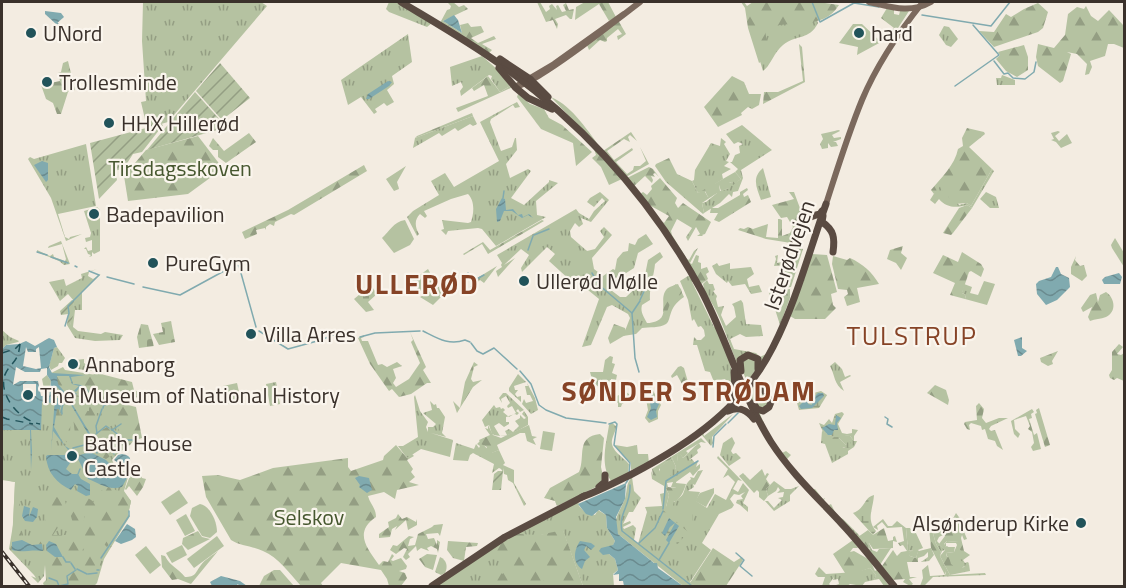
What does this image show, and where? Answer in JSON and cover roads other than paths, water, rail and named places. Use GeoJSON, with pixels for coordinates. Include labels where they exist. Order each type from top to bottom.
{"type":"FeatureCollection","features":[{"type":"Feature","properties":{"kind":"highway"},"geometry":{"type":"LineString","coordinates":[[401,2],[515,68],[530,80],[585,136],[636,193],[669,237],[695,279],[749,383],[753,403],[766,435]]}},
{"type":"Feature","properties":{"kind":"highway"},"geometry":{"type":"LineString","coordinates":[[453,33],[500,68],[528,98],[555,111],[585,136]]}},
{"type":"Feature","properties":{"kind":"highway"},"geometry":{"type":"LineString","coordinates":[[453,33],[513,74],[576,127]]}},
{"type":"Feature","properties":{"kind":"highway"},"geometry":{"type":"LineString","coordinates":[[793,245],[802,223],[808,218],[821,214],[825,206]]}},
{"type":"Feature","properties":{"kind":"highway"},"geometry":{"type":"LineString","coordinates":[[825,206],[821,221],[831,229],[834,235],[833,252]]}},
{"type":"Feature","properties":{"kind":"highway","name":"Isterødvejen"},"geometry":{"type":"LineString","coordinates":[[432,586],[516,530],[663,458],[712,424],[741,394],[769,355],[783,327],[825,206]]}},
{"type":"Feature","properties":{"kind":"highway"},"geometry":{"type":"LineString","coordinates":[[816,215],[819,218],[816,233]]}},
{"type":"Feature","properties":{"kind":"highway"},"geometry":{"type":"LineString","coordinates":[[816,233],[820,225],[826,225]]}},
{"type":"Feature","properties":{"kind":"highway"},"geometry":{"type":"LineString","coordinates":[[712,424],[728,406],[734,392],[735,376],[725,340]]}},
{"type":"Feature","properties":{"kind":"highway"},"geometry":{"type":"LineString","coordinates":[[725,340],[748,399],[766,435],[778,452]]}},
{"type":"Feature","properties":{"kind":"highway"},"geometry":{"type":"LineString","coordinates":[[749,383],[757,384],[769,397],[771,403],[767,409],[762,411],[753,403]]}},
{"type":"Feature","properties":{"kind":"highway"},"geometry":{"type":"LineString","coordinates":[[712,424],[729,411],[737,408],[745,410],[801,482],[853,536],[894,586]]}},
{"type":"Feature","properties":{"kind":"highway"},"geometry":{"type":"LineString","coordinates":[[586,495],[604,484],[605,475]]}},
{"type":"Feature","properties":{"kind":"main road"},"geometry":{"type":"LineString","coordinates":[[516,86],[530,80],[568,55],[640,2]]}},
{"type":"Feature","properties":{"kind":"main road"},"geometry":{"type":"LineString","coordinates":[[869,2],[899,9],[910,9],[931,2]]}},
{"type":"Feature","properties":{"kind":"main road"},"geometry":{"type":"LineString","coordinates":[[884,6],[919,5]]}},
{"type":"Feature","properties":{"kind":"main road","name":"Isterødvejen"},"geometry":{"type":"LineString","coordinates":[[825,206],[868,86],[889,48],[919,5]]}},
{"type":"Feature","properties":{"kind":"water"},"geometry":{"type":"Polygon","coordinates":[[[45,11],[61,13],[64,17],[56,24],[45,14],[45,11]]]}},
{"type":"Feature","properties":{"kind":"water"},"geometry":{"type":"Polygon","coordinates":[[[454,15],[458,20],[462,33],[443,21],[454,15]]]}},
{"type":"Feature","properties":{"kind":"water"},"geometry":{"type":"Polygon","coordinates":[[[388,81],[392,82],[389,86],[366,99],[368,94],[388,81]]]}},
{"type":"Feature","properties":{"kind":"water"},"geometry":{"type":"Polygon","coordinates":[[[42,161],[48,163],[46,182],[34,165],[42,161]]]}},
{"type":"Feature","properties":{"kind":"water"},"geometry":{"type":"Polygon","coordinates":[[[502,198],[505,199],[506,210],[513,209],[518,215],[522,214],[523,217],[529,214],[533,218],[528,215],[522,218],[512,211],[504,211],[500,221],[497,222],[496,209],[502,198]]]}},
{"type":"Feature","properties":{"kind":"water"},"geometry":{"type":"Polygon","coordinates":[[[1056,267],[1061,274],[1069,278],[1070,287],[1057,300],[1046,305],[1037,294],[1036,284],[1051,277],[1056,267]]]}},
{"type":"Feature","properties":{"kind":"water"},"geometry":{"type":"Polygon","coordinates":[[[1119,273],[1122,277],[1120,284],[1104,284],[1102,280],[1105,277],[1119,273]]]}},
{"type":"Feature","properties":{"kind":"water"},"geometry":{"type":"Polygon","coordinates":[[[1022,337],[1022,348],[1027,351],[1018,356],[1014,340],[1022,337]]]}},
{"type":"Feature","properties":{"kind":"water"},"geometry":{"type":"Polygon","coordinates":[[[49,338],[54,340],[57,347],[54,348],[49,367],[52,373],[85,375],[71,377],[73,384],[83,386],[90,393],[81,386],[68,397],[94,444],[67,398],[57,387],[57,398],[65,399],[60,408],[61,414],[57,409],[54,427],[65,446],[70,449],[68,450],[53,431],[51,451],[55,397],[53,403],[42,402],[41,430],[31,430],[31,470],[30,430],[2,430],[2,349],[6,345],[26,341],[35,346],[49,338]],[[26,347],[23,366],[41,368],[39,347],[36,352],[28,352],[26,347]],[[16,367],[13,385],[20,381],[38,381],[41,396],[49,398],[51,381],[47,375],[47,368],[41,369],[40,372],[25,372],[16,367]],[[57,376],[58,384],[68,396],[79,386],[72,384],[69,376],[57,376]],[[23,384],[23,397],[36,396],[36,384],[23,384]]]}},
{"type":"Feature","properties":{"kind":"water"},"geometry":{"type":"Polygon","coordinates":[[[649,390],[659,404],[656,411],[657,417],[651,420],[647,417],[651,408],[649,390]]]}},
{"type":"Feature","properties":{"kind":"water"},"geometry":{"type":"Polygon","coordinates":[[[818,393],[823,393],[824,396],[812,408],[801,409],[799,406],[803,402],[808,401],[808,404],[812,405],[811,400],[818,393]]]}},
{"type":"Feature","properties":{"kind":"water"},"geometry":{"type":"Polygon","coordinates":[[[836,415],[841,418],[837,423],[838,430],[828,435],[822,428],[829,424],[835,425],[836,415]]]}},
{"type":"Feature","properties":{"kind":"water"},"geometry":{"type":"Polygon","coordinates":[[[90,452],[106,460],[117,471],[127,474],[122,487],[108,487],[88,479],[78,459],[80,455],[90,452]]]}},
{"type":"Feature","properties":{"kind":"water"},"geometry":{"type":"Polygon","coordinates":[[[122,454],[129,457],[130,462],[121,465],[114,460],[122,454]]]}},
{"type":"Feature","properties":{"kind":"water"},"geometry":{"type":"Polygon","coordinates":[[[68,455],[70,463],[66,469],[72,474],[78,474],[81,479],[90,484],[90,495],[86,496],[77,491],[78,486],[75,484],[71,490],[57,481],[48,467],[46,456],[68,455]]]}},
{"type":"Feature","properties":{"kind":"water"},"geometry":{"type":"Polygon","coordinates":[[[359,476],[369,478],[372,490],[367,493],[359,487],[355,478],[359,476]]]}},
{"type":"Feature","properties":{"kind":"water"},"geometry":{"type":"Polygon","coordinates":[[[626,483],[625,499],[616,517],[618,534],[683,586],[624,586],[623,581],[619,581],[619,574],[613,575],[618,570],[615,559],[599,551],[601,548],[613,545],[615,541],[607,528],[606,515],[599,510],[592,516],[586,514],[578,504],[626,483]]]}},
{"type":"Feature","properties":{"kind":"water"},"geometry":{"type":"Polygon","coordinates":[[[24,506],[30,508],[29,517],[33,507],[38,509],[37,517],[33,522],[25,521],[22,516],[24,506]]]}},
{"type":"Feature","properties":{"kind":"water"},"geometry":{"type":"Polygon","coordinates":[[[669,518],[679,526],[669,543],[666,540],[675,523],[665,536],[662,533],[669,518]]]}},
{"type":"Feature","properties":{"kind":"water"},"geometry":{"type":"Polygon","coordinates":[[[127,524],[135,529],[136,537],[121,544],[115,541],[127,524]]]}},
{"type":"Feature","properties":{"kind":"water"},"geometry":{"type":"Polygon","coordinates":[[[22,540],[32,545],[42,544],[43,551],[12,550],[12,542],[22,540]]]}},
{"type":"Feature","properties":{"kind":"water"},"geometry":{"type":"Polygon","coordinates":[[[49,541],[56,544],[63,557],[55,557],[47,551],[46,545],[49,541]]]}},
{"type":"Feature","properties":{"kind":"water"},"geometry":{"type":"Polygon","coordinates":[[[580,541],[595,546],[591,550],[586,546],[584,550],[590,557],[585,561],[582,569],[575,556],[580,541]]]}},
{"type":"Feature","properties":{"kind":"water"},"geometry":{"type":"Polygon","coordinates":[[[221,576],[240,581],[247,586],[238,584],[236,586],[212,586],[210,582],[221,576]]]}},
{"type":"Feature","properties":{"kind":"waterway"},"geometry":{"type":"LineString","coordinates":[[812,2],[820,22],[854,3],[879,7]]}},
{"type":"Feature","properties":{"kind":"waterway"},"geometry":{"type":"LineString","coordinates":[[922,15],[991,26],[1010,2]]}},
{"type":"Feature","properties":{"kind":"waterway"},"geometry":{"type":"LineString","coordinates":[[57,23],[65,32]]}},
{"type":"Feature","properties":{"kind":"waterway"},"geometry":{"type":"LineString","coordinates":[[955,86],[999,55],[973,25]]}},
{"type":"Feature","properties":{"kind":"waterway"},"geometry":{"type":"LineString","coordinates":[[994,61],[1004,74],[1008,73],[1013,78],[1025,79],[1034,72],[1036,62]]}},
{"type":"Feature","properties":{"kind":"waterway"},"geometry":{"type":"LineString","coordinates":[[503,198],[504,191]]}},
{"type":"Feature","properties":{"kind":"waterway"},"geometry":{"type":"LineString","coordinates":[[534,235],[549,229]]}},
{"type":"Feature","properties":{"kind":"waterway"},"geometry":{"type":"LineString","coordinates":[[528,250],[533,236]]}},
{"type":"Feature","properties":{"kind":"waterway"},"geometry":{"type":"LineString","coordinates":[[37,252],[47,255]]}},
{"type":"Feature","properties":{"kind":"waterway"},"geometry":{"type":"LineString","coordinates":[[51,257],[68,263]]}},
{"type":"Feature","properties":{"kind":"waterway"},"geometry":{"type":"LineString","coordinates":[[143,287],[180,295],[235,265],[239,266],[256,327]]}},
{"type":"Feature","properties":{"kind":"waterway"},"geometry":{"type":"LineString","coordinates":[[89,271],[99,275]]}},
{"type":"Feature","properties":{"kind":"waterway"},"geometry":{"type":"LineString","coordinates":[[468,273],[473,281],[484,275]]}},
{"type":"Feature","properties":{"kind":"waterway"},"geometry":{"type":"LineString","coordinates":[[592,273],[599,285],[632,313],[635,358],[639,372]]}},
{"type":"Feature","properties":{"kind":"waterway"},"geometry":{"type":"LineString","coordinates":[[65,326],[69,313],[68,306],[99,275]]}},
{"type":"Feature","properties":{"kind":"waterway"},"geometry":{"type":"LineString","coordinates":[[107,277],[134,284]]}},
{"type":"Feature","properties":{"kind":"waterway"},"geometry":{"type":"LineString","coordinates":[[640,300],[646,287]]}},
{"type":"Feature","properties":{"kind":"waterway"},"geometry":{"type":"LineString","coordinates":[[632,313],[640,301]]}},
{"type":"Feature","properties":{"kind":"waterway"},"geometry":{"type":"LineString","coordinates":[[259,331],[288,349],[340,332],[355,336]]}},
{"type":"Feature","properties":{"kind":"waterway"},"geometry":{"type":"LineString","coordinates":[[360,337],[375,333],[420,331]]}},
{"type":"Feature","properties":{"kind":"waterway"},"geometry":{"type":"LineString","coordinates":[[423,331],[448,342],[465,340],[470,342]]}},
{"type":"Feature","properties":{"kind":"waterway"},"geometry":{"type":"LineString","coordinates":[[471,343],[477,351],[483,354],[494,348],[517,369]]}},
{"type":"Feature","properties":{"kind":"waterway"},"geometry":{"type":"LineString","coordinates":[[520,371],[531,384],[539,405],[546,410],[566,418],[606,423]]}},
{"type":"Feature","properties":{"kind":"waterway"},"geometry":{"type":"LineString","coordinates":[[62,414],[65,402],[74,393],[76,394]]}},
{"type":"Feature","properties":{"kind":"waterway"},"geometry":{"type":"LineString","coordinates":[[99,398],[104,404],[103,408]]}},
{"type":"Feature","properties":{"kind":"waterway"},"geometry":{"type":"LineString","coordinates":[[117,402],[122,402]]}},
{"type":"Feature","properties":{"kind":"waterway"},"geometry":{"type":"LineString","coordinates":[[104,405],[116,403]]}},
{"type":"Feature","properties":{"kind":"waterway"},"geometry":{"type":"LineString","coordinates":[[97,433],[96,426],[102,409]]}},
{"type":"Feature","properties":{"kind":"waterway"},"geometry":{"type":"LineString","coordinates":[[728,423],[738,413]]}},
{"type":"Feature","properties":{"kind":"waterway"},"geometry":{"type":"LineString","coordinates":[[885,417],[888,419],[887,424],[892,427]]}},
{"type":"Feature","properties":{"kind":"waterway"},"geometry":{"type":"LineString","coordinates":[[609,424],[615,422],[617,424],[614,445],[630,463],[629,473]]}},
{"type":"Feature","properties":{"kind":"waterway"},"geometry":{"type":"LineString","coordinates":[[112,430],[121,424]]}},
{"type":"Feature","properties":{"kind":"waterway"},"geometry":{"type":"LineString","coordinates":[[713,447],[714,436],[726,424]]}},
{"type":"Feature","properties":{"kind":"waterway"},"geometry":{"type":"LineString","coordinates":[[96,434],[106,426],[109,428]]}},
{"type":"Feature","properties":{"kind":"waterway"},"geometry":{"type":"LineString","coordinates":[[111,429],[122,440],[133,440]]}},
{"type":"Feature","properties":{"kind":"waterway"},"geometry":{"type":"LineString","coordinates":[[93,442],[97,453]]}},
{"type":"Feature","properties":{"kind":"waterway"},"geometry":{"type":"LineString","coordinates":[[73,448],[92,443]]}},
{"type":"Feature","properties":{"kind":"waterway"},"geometry":{"type":"LineString","coordinates":[[101,449],[110,447],[114,454]]}},
{"type":"Feature","properties":{"kind":"waterway"},"geometry":{"type":"LineString","coordinates":[[663,509],[666,481],[698,461]]}},
{"type":"Feature","properties":{"kind":"waterway"},"geometry":{"type":"LineString","coordinates":[[78,474],[80,469]]}},
{"type":"Feature","properties":{"kind":"waterway"},"geometry":{"type":"LineString","coordinates":[[626,483],[629,478]]}},
{"type":"Feature","properties":{"kind":"waterway"},"geometry":{"type":"LineString","coordinates":[[630,485],[629,499],[622,519],[622,531],[692,586]]}},
{"type":"Feature","properties":{"kind":"waterway"},"geometry":{"type":"LineString","coordinates":[[101,558],[129,516],[129,511]]}},
{"type":"Feature","properties":{"kind":"waterway"},"geometry":{"type":"LineString","coordinates":[[639,543],[655,528],[663,511]]}},
{"type":"Feature","properties":{"kind":"waterway"},"geometry":{"type":"LineString","coordinates":[[659,560],[669,543]]}},
{"type":"Feature","properties":{"kind":"waterway"},"geometry":{"type":"LineString","coordinates":[[736,553],[744,560],[740,566],[752,576]]}},
{"type":"Feature","properties":{"kind":"waterway"},"geometry":{"type":"LineString","coordinates":[[63,557],[66,562],[70,562]]}},
{"type":"Feature","properties":{"kind":"waterway"},"geometry":{"type":"LineString","coordinates":[[71,563],[75,569]]}},
{"type":"Feature","properties":{"kind":"waterway"},"geometry":{"type":"LineString","coordinates":[[77,569],[87,574]]}},
{"type":"Feature","properties":{"kind":"waterway"},"geometry":{"type":"LineString","coordinates":[[49,578],[57,581],[59,586],[68,584],[67,576],[76,570]]}},
{"type":"Feature","properties":{"kind":"waterway"},"geometry":{"type":"LineString","coordinates":[[88,574],[97,573]]}},
{"type":"Feature","properties":{"kind":"waterway"},"geometry":{"type":"LineString","coordinates":[[438,586],[443,586]]}},
{"type":"Feature","properties":{"kind":"railway"},"geometry":{"type":"LineString","coordinates":[[2,552],[29,586]]}},
{"type":"Feature","properties":{"kind":"place","name":"UNord"},"geometry":{"type":"Point","coordinates":[31,33]}},
{"type":"Feature","properties":{"kind":"place","name":"hard"},"geometry":{"type":"Point","coordinates":[859,33]}},
{"type":"Feature","properties":{"kind":"place","name":"Trollesminde"},"geometry":{"type":"Point","coordinates":[47,82]}},
{"type":"Feature","properties":{"kind":"place","name":"HHX Hillerød"},"geometry":{"type":"Point","coordinates":[109,123]}},
{"type":"Feature","properties":{"kind":"place","name":"Badepavilion"},"geometry":{"type":"Point","coordinates":[94,214]}},
{"type":"Feature","properties":{"kind":"place","name":"PureGym"},"geometry":{"type":"Point","coordinates":[153,263]}},
{"type":"Feature","properties":{"kind":"place","name":"Ullerød Mølle"},"geometry":{"type":"Point","coordinates":[524,281]}},
{"type":"Feature","properties":{"kind":"place","name":"Villa Arres"},"geometry":{"type":"Point","coordinates":[251,334]}},
{"type":"Feature","properties":{"kind":"place","name":"Annaborg"},"geometry":{"type":"Point","coordinates":[73,364]}},
{"type":"Feature","properties":{"kind":"place","name":"The Museum of National History"},"geometry":{"type":"Point","coordinates":[28,395]}},
{"type":"Feature","properties":{"kind":"place","name":"Bath House Castle"},"geometry":{"type":"Point","coordinates":[72,456]}},
{"type":"Feature","properties":{"kind":"place","name":"Alsønderup Kirke"},"geometry":{"type":"Point","coordinates":[1081,523]}},
{"type":"Feature","properties":{"kind":"district","name":"ULLERØD"},"geometry":{"type":"Point","coordinates":[417,284]}},
{"type":"Feature","properties":{"kind":"district","name":"TULSTRUP"},"geometry":{"type":"Point","coordinates":[912,336]}},
{"type":"Feature","properties":{"kind":"district","name":"SØNDER STRØDAM"},"geometry":{"type":"Point","coordinates":[689,391]}},
{"type":"Feature","properties":{"kind":"park label","name":"Tirsdagsskoven"},"geometry":{"type":"Point","coordinates":[180,168]}},
{"type":"Feature","properties":{"kind":"park label","name":"Selskov"},"geometry":{"type":"Point","coordinates":[309,517]}}]}
